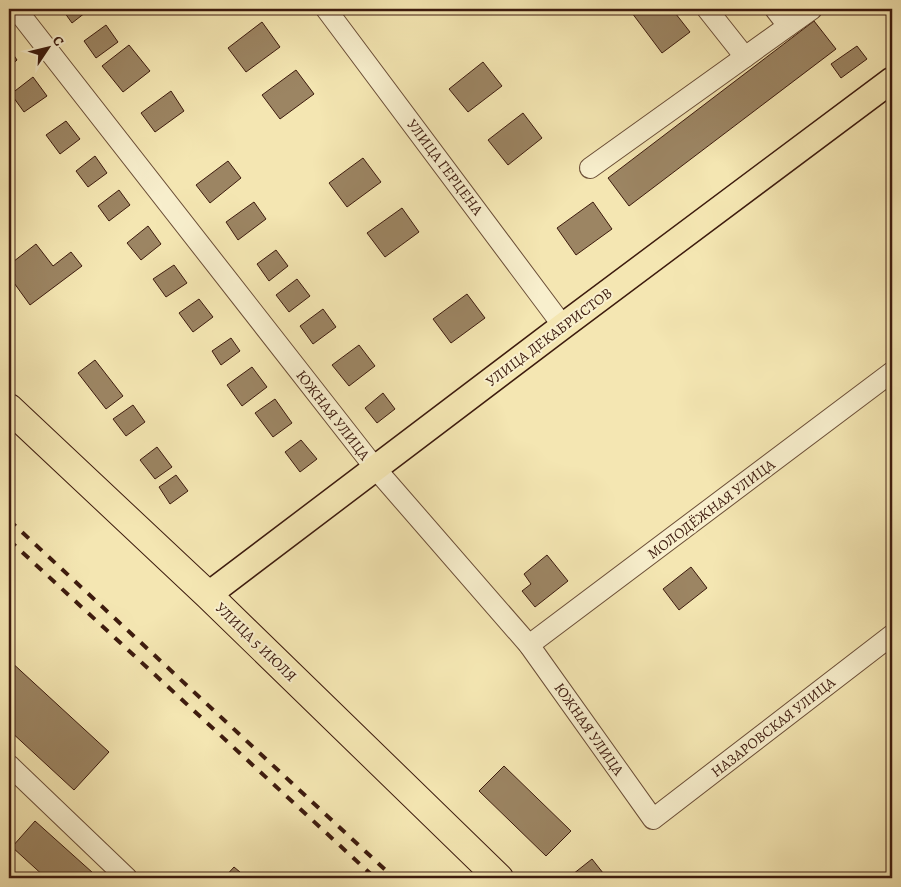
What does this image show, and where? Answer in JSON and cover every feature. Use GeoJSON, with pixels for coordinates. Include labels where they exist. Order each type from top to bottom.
{"type":"FeatureCollection","features":[{"type":"Feature","properties":{"kind":"highway","name":"УЛИЦА 5 ИЮЛЯ"},"geometry":{"type":"LineString","coordinates":[[9,408],[208,595],[499,878]]}},
{"type":"Feature","properties":{"kind":"main road","name":"УЛИЦА ДЕКАБРИСТОВ"},"geometry":{"type":"LineString","coordinates":[[208,595],[892,80]]}},
{"type":"Feature","properties":{"kind":"street","name":"ЮЖНАЯ УЛИЦА"},"geometry":{"type":"LineString","coordinates":[[16,9],[375,468],[529,645],[653,820]]}},
{"type":"Feature","properties":{"kind":"street","name":"УЛИЦА ГЕРЦЕНА"},"geometry":{"type":"LineString","coordinates":[[326,9],[563,326]]}},
{"type":"Feature","properties":{"kind":"street"},"geometry":{"type":"LineString","coordinates":[[708,9],[745,57]]}},
{"type":"Feature","properties":{"kind":"street"},"geometry":{"type":"LineString","coordinates":[[774,9],[788,26]]}},
{"type":"Feature","properties":{"kind":"street"},"geometry":{"type":"LineString","coordinates":[[590,168],[812,9]]}},
{"type":"Feature","properties":{"kind":"street","name":"МОЛОДЁЖНАЯ УЛИЦА"},"geometry":{"type":"LineString","coordinates":[[529,645],[892,372]]}},
{"type":"Feature","properties":{"kind":"street","name":"НАЗАРОВСКАЯ УЛИЦА"},"geometry":{"type":"LineString","coordinates":[[653,820],[892,635]]}},
{"type":"Feature","properties":{"kind":"street"},"geometry":{"type":"LineString","coordinates":[[9,765],[127,878]]}},
{"type":"Feature","properties":{"kind":"building"},"geometry":{"type":"Polygon","coordinates":[[[62,9],[90,9],[72,23],[62,9]]]}},
{"type":"Feature","properties":{"kind":"building"},"geometry":{"type":"Polygon","coordinates":[[[629,9],[672,9],[690,32],[662,53],[629,9]]]}},
{"type":"Feature","properties":{"kind":"building"},"geometry":{"type":"Polygon","coordinates":[[[814,21],[836,49],[629,206],[608,178],[814,21]]]}},
{"type":"Feature","properties":{"kind":"building"},"geometry":{"type":"Polygon","coordinates":[[[262,22],[280,47],[246,72],[228,48],[262,22]]]}},
{"type":"Feature","properties":{"kind":"building"},"geometry":{"type":"Polygon","coordinates":[[[106,25],[118,42],[96,58],[84,41],[106,25]]]}},
{"type":"Feature","properties":{"kind":"building"},"geometry":{"type":"Polygon","coordinates":[[[129,45],[150,71],[123,92],[102,66],[129,45]]]}},
{"type":"Feature","properties":{"kind":"building"},"geometry":{"type":"Polygon","coordinates":[[[857,46],[867,59],[841,78],[831,64],[857,46]]]}},
{"type":"Feature","properties":{"kind":"building"},"geometry":{"type":"Polygon","coordinates":[[[9,48],[17,60],[9,67],[9,48]]]}},
{"type":"Feature","properties":{"kind":"building"},"geometry":{"type":"Polygon","coordinates":[[[483,62],[502,86],[468,112],[449,89],[483,62]]]}},
{"type":"Feature","properties":{"kind":"building"},"geometry":{"type":"Polygon","coordinates":[[[296,70],[314,94],[280,119],[262,95],[296,70]]]}},
{"type":"Feature","properties":{"kind":"building"},"geometry":{"type":"Polygon","coordinates":[[[33,77],[47,96],[24,112],[11,94],[33,77]]]}},
{"type":"Feature","properties":{"kind":"building"},"geometry":{"type":"Polygon","coordinates":[[[171,91],[184,111],[155,132],[141,113],[171,91]]]}},
{"type":"Feature","properties":{"kind":"building"},"geometry":{"type":"Polygon","coordinates":[[[523,113],[542,138],[508,165],[488,140],[523,113]]]}},
{"type":"Feature","properties":{"kind":"building"},"geometry":{"type":"Polygon","coordinates":[[[66,121],[80,139],[60,154],[46,135],[66,121]]]}},
{"type":"Feature","properties":{"kind":"building"},"geometry":{"type":"Polygon","coordinates":[[[95,156],[107,173],[88,187],[76,171],[95,156]]]}},
{"type":"Feature","properties":{"kind":"building"},"geometry":{"type":"Polygon","coordinates":[[[363,158],[381,182],[347,207],[329,183],[363,158]]]}},
{"type":"Feature","properties":{"kind":"building"},"geometry":{"type":"Polygon","coordinates":[[[228,161],[241,178],[210,203],[196,185],[228,161]]]}},
{"type":"Feature","properties":{"kind":"building"},"geometry":{"type":"Polygon","coordinates":[[[119,190],[130,205],[109,221],[98,206],[119,190]]]}},
{"type":"Feature","properties":{"kind":"building"},"geometry":{"type":"Polygon","coordinates":[[[254,202],[266,219],[238,240],[226,222],[254,202]]]}},
{"type":"Feature","properties":{"kind":"building"},"geometry":{"type":"Polygon","coordinates":[[[593,202],[612,229],[576,255],[557,228],[593,202]]]}},
{"type":"Feature","properties":{"kind":"building"},"geometry":{"type":"Polygon","coordinates":[[[402,208],[419,232],[385,257],[367,233],[402,208]]]}},
{"type":"Feature","properties":{"kind":"building"},"geometry":{"type":"Polygon","coordinates":[[[148,226],[161,244],[141,260],[127,243],[148,226]]]}},
{"type":"Feature","properties":{"kind":"building"},"geometry":{"type":"Polygon","coordinates":[[[36,244],[53,266],[71,252],[82,266],[30,305],[9,276],[9,265],[36,244]]]}},
{"type":"Feature","properties":{"kind":"building"},"geometry":{"type":"Polygon","coordinates":[[[276,250],[288,266],[269,281],[257,264],[276,250]]]}},
{"type":"Feature","properties":{"kind":"building"},"geometry":{"type":"Polygon","coordinates":[[[174,265],[187,283],[166,297],[153,279],[174,265]]]}},
{"type":"Feature","properties":{"kind":"building"},"geometry":{"type":"Polygon","coordinates":[[[297,279],[310,296],[289,312],[276,295],[297,279]]]}},
{"type":"Feature","properties":{"kind":"building"},"geometry":{"type":"Polygon","coordinates":[[[467,294],[485,318],[451,343],[433,319],[467,294]]]}},
{"type":"Feature","properties":{"kind":"building"},"geometry":{"type":"Polygon","coordinates":[[[199,299],[213,317],[193,332],[179,313],[199,299]]]}},
{"type":"Feature","properties":{"kind":"building"},"geometry":{"type":"Polygon","coordinates":[[[323,309],[336,327],[313,344],[300,326],[323,309]]]}},
{"type":"Feature","properties":{"kind":"building"},"geometry":{"type":"Polygon","coordinates":[[[231,338],[240,351],[221,365],[212,351],[231,338]]]}},
{"type":"Feature","properties":{"kind":"building"},"geometry":{"type":"Polygon","coordinates":[[[359,345],[375,366],[349,386],[332,365],[359,345]]]}},
{"type":"Feature","properties":{"kind":"building"},"geometry":{"type":"Polygon","coordinates":[[[95,360],[123,396],[106,409],[78,373],[95,360]]]}},
{"type":"Feature","properties":{"kind":"building"},"geometry":{"type":"Polygon","coordinates":[[[252,367],[267,387],[242,406],[227,385],[252,367]]]}},
{"type":"Feature","properties":{"kind":"building"},"geometry":{"type":"Polygon","coordinates":[[[383,393],[395,409],[377,423],[365,408],[383,393]]]}},
{"type":"Feature","properties":{"kind":"building"},"geometry":{"type":"Polygon","coordinates":[[[275,399],[292,423],[273,437],[255,413],[275,399]]]}},
{"type":"Feature","properties":{"kind":"building"},"geometry":{"type":"Polygon","coordinates":[[[133,405],[145,422],[126,436],[113,419],[133,405]]]}},
{"type":"Feature","properties":{"kind":"building"},"geometry":{"type":"Polygon","coordinates":[[[301,440],[317,459],[300,472],[285,452],[301,440]]]}},
{"type":"Feature","properties":{"kind":"building"},"geometry":{"type":"Polygon","coordinates":[[[157,447],[172,467],[155,479],[140,460],[157,447]]]}},
{"type":"Feature","properties":{"kind":"building"},"geometry":{"type":"Polygon","coordinates":[[[176,475],[188,491],[170,504],[159,487],[176,475]]]}},
{"type":"Feature","properties":{"kind":"building"},"geometry":{"type":"Polygon","coordinates":[[[547,555],[568,581],[535,607],[522,591],[531,584],[524,574],[547,555]]]}},
{"type":"Feature","properties":{"kind":"building"},"geometry":{"type":"Polygon","coordinates":[[[691,567],[707,588],[679,610],[663,589],[691,567]]]}},
{"type":"Feature","properties":{"kind":"building"},"geometry":{"type":"Polygon","coordinates":[[[9,660],[109,752],[74,790],[9,730],[9,660]]]}},
{"type":"Feature","properties":{"kind":"building"},"geometry":{"type":"Polygon","coordinates":[[[504,766],[571,831],[546,856],[479,791],[504,766]]]}},
{"type":"Feature","properties":{"kind":"building"},"geometry":{"type":"Polygon","coordinates":[[[35,821],[93,873],[88,878],[46,878],[12,847],[35,821]]]}},
{"type":"Feature","properties":{"kind":"building"},"geometry":{"type":"Polygon","coordinates":[[[592,859],[607,878],[568,878],[592,859]]]}},
{"type":"Feature","properties":{"kind":"building"},"geometry":{"type":"Polygon","coordinates":[[[234,867],[247,878],[224,878],[234,867]]]}},
{"type":"Feature","properties":{"kind":"railway"},"geometry":{"type":"LineString","coordinates":[[9,520],[394,878]]}},
{"type":"Feature","properties":{"kind":"railway"},"geometry":{"type":"LineString","coordinates":[[9,540],[375,878]]}}]}
